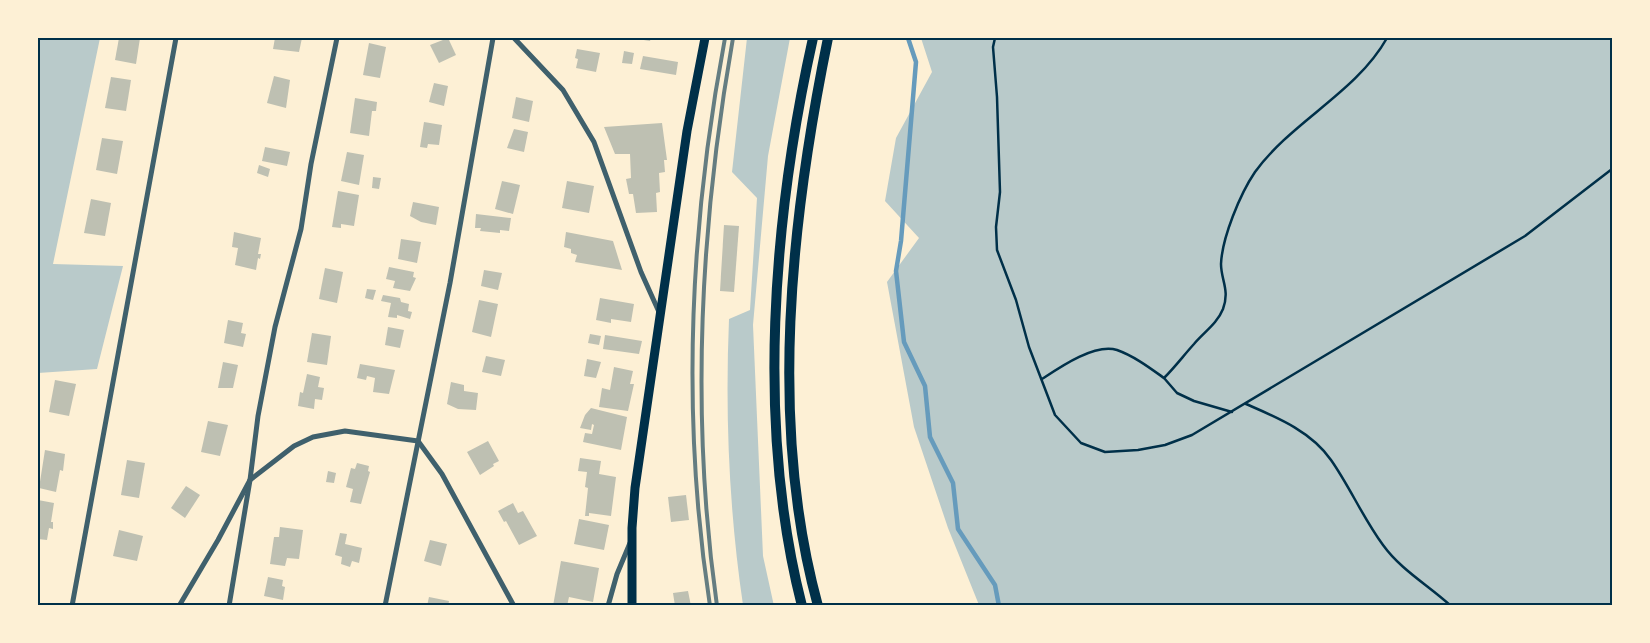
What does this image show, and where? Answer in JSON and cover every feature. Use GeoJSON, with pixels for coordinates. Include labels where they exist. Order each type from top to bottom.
{"type":"FeatureCollection","features":[{"type":"Feature","properties":{"kind":"highway"},"geometry":{"type":"LineString","coordinates":[[802,606],[790,549],[779,476],[776,351],[785,202],[800,103],[813,38]]}},
{"type":"Feature","properties":{"kind":"highway"},"geometry":{"type":"LineString","coordinates":[[818,606],[804,545],[795,479],[791,347],[800,207],[810,133],[828,38]]}},
{"type":"Feature","properties":{"kind":"main road"},"geometry":{"type":"LineString","coordinates":[[632,606],[632,540],[635,488],[687,130],[705,38]]}},
{"type":"Feature","properties":{"kind":"street"},"geometry":{"type":"LineString","coordinates":[[72,606],[176,38]]}},
{"type":"Feature","properties":{"kind":"street"},"geometry":{"type":"LineString","coordinates":[[229,606],[250,480],[258,416],[275,328],[301,229],[311,164],[337,38]]}},
{"type":"Feature","properties":{"kind":"street"},"geometry":{"type":"LineString","coordinates":[[386,606],[450,283],[493,38]]}},
{"type":"Feature","properties":{"kind":"street"},"geometry":{"type":"LineString","coordinates":[[514,38],[563,90],[594,142],[642,272],[661,315]]}},
{"type":"Feature","properties":{"kind":"street"},"geometry":{"type":"LineString","coordinates":[[179,606],[218,540],[250,480],[294,446],[313,437],[345,431],[418,441],[442,474],[514,606]]}},
{"type":"Feature","properties":{"kind":"street"},"geometry":{"type":"LineString","coordinates":[[608,606],[616,574],[632,540]]}},
{"type":"Feature","properties":{"kind":"path"},"geometry":{"type":"LineString","coordinates":[[995,38],[993,48],[997,97],[1000,192],[996,227],[997,250],[1016,300],[1029,347],[1055,415],[1081,443],[1105,452],[1138,450],[1192,435],[1525,236],[1612,169]]}},
{"type":"Feature","properties":{"kind":"path"},"geometry":{"type":"LineString","coordinates":[[1164,378],[1214,324],[1223,308],[1226,286],[1221,265],[1225,243],[1240,197],[1255,172],[1295,130],[1376,58],[1387,38]]}},
{"type":"Feature","properties":{"kind":"path"},"geometry":{"type":"LineString","coordinates":[[1042,379],[1071,360],[1102,350],[1116,350],[1148,366],[1164,378],[1177,393],[1194,401],[1232,412]]}},
{"type":"Feature","properties":{"kind":"path"},"geometry":{"type":"LineString","coordinates":[[1246,404],[1274,415],[1318,445],[1331,459],[1378,538],[1396,562],[1451,606]]}},
{"type":"Feature","properties":{"kind":"shaded area"},"geometry":{"type":"Polygon","coordinates":[[[38,38],[100,38],[53,264],[123,266],[97,369],[38,373],[38,38]]]}},
{"type":"Feature","properties":{"kind":"shaded area"},"geometry":{"type":"Polygon","coordinates":[[[747,38],[790,38],[768,156],[753,325],[763,556],[774,606],[743,605],[734,534],[729,462],[729,319],[750,310],[757,198],[732,172],[747,38]]]}},
{"type":"Feature","properties":{"kind":"shaded area"},"geometry":{"type":"Polygon","coordinates":[[[921,38],[1612,38],[1612,605],[979,605],[948,528],[914,427],[887,282],[919,238],[885,201],[896,138],[932,72],[921,38]]]}},
{"type":"Feature","properties":{"kind":"building"},"geometry":{"type":"Polygon","coordinates":[[[119,38],[140,38],[136,64],[115,60],[119,38]]]}},
{"type":"Feature","properties":{"kind":"building"},"geometry":{"type":"Polygon","coordinates":[[[275,38],[302,38],[299,52],[273,49],[275,38]]]}},
{"type":"Feature","properties":{"kind":"building"},"geometry":{"type":"Polygon","coordinates":[[[448,38],[456,55],[439,63],[430,45],[448,38]]]}},
{"type":"Feature","properties":{"kind":"building"},"geometry":{"type":"Polygon","coordinates":[[[631,38],[651,38],[650,41],[631,38]]]}},
{"type":"Feature","properties":{"kind":"building"},"geometry":{"type":"Polygon","coordinates":[[[369,43],[386,47],[380,78],[363,75],[369,43]]]}},
{"type":"Feature","properties":{"kind":"building"},"geometry":{"type":"Polygon","coordinates":[[[577,49],[600,53],[596,72],[576,68],[578,59],[575,58],[577,49]]]}},
{"type":"Feature","properties":{"kind":"building"},"geometry":{"type":"Polygon","coordinates":[[[624,51],[634,53],[632,64],[622,63],[624,51]]]}},
{"type":"Feature","properties":{"kind":"building"},"geometry":{"type":"Polygon","coordinates":[[[643,56],[678,62],[676,75],[640,69],[643,56]]]}},
{"type":"Feature","properties":{"kind":"building"},"geometry":{"type":"Polygon","coordinates":[[[274,76],[290,80],[286,108],[267,103],[274,76]]]}},
{"type":"Feature","properties":{"kind":"building"},"geometry":{"type":"Polygon","coordinates":[[[111,77],[131,80],[126,111],[105,108],[111,77]]]}},
{"type":"Feature","properties":{"kind":"building"},"geometry":{"type":"Polygon","coordinates":[[[434,83],[448,86],[444,106],[429,102],[434,83]]]}},
{"type":"Feature","properties":{"kind":"building"},"geometry":{"type":"Polygon","coordinates":[[[516,97],[533,101],[529,122],[512,118],[516,97]]]}},
{"type":"Feature","properties":{"kind":"building"},"geometry":{"type":"Polygon","coordinates":[[[355,98],[377,102],[376,111],[372,111],[369,136],[350,133],[355,98]]]}},
{"type":"Feature","properties":{"kind":"building"},"geometry":{"type":"Polygon","coordinates":[[[424,122],[442,125],[439,145],[428,144],[427,148],[420,147],[424,122]]]}},
{"type":"Feature","properties":{"kind":"building"},"geometry":{"type":"Polygon","coordinates":[[[662,123],[667,160],[664,160],[665,172],[659,173],[660,192],[656,193],[657,212],[636,213],[633,194],[629,194],[626,179],[631,178],[630,154],[615,154],[604,127],[662,123]]]}},
{"type":"Feature","properties":{"kind":"building"},"geometry":{"type":"Polygon","coordinates":[[[514,129],[528,132],[524,152],[507,148],[514,129]]]}},
{"type":"Feature","properties":{"kind":"building"},"geometry":{"type":"Polygon","coordinates":[[[102,138],[123,141],[117,174],[96,170],[102,138]]]}},
{"type":"Feature","properties":{"kind":"building"},"geometry":{"type":"Polygon","coordinates":[[[265,147],[290,152],[287,166],[262,161],[265,147]]]}},
{"type":"Feature","properties":{"kind":"building"},"geometry":{"type":"Polygon","coordinates":[[[347,152],[364,155],[359,185],[341,181],[347,152]]]}},
{"type":"Feature","properties":{"kind":"building"},"geometry":{"type":"Polygon","coordinates":[[[259,165],[270,169],[268,177],[257,173],[259,165]]]}},
{"type":"Feature","properties":{"kind":"building"},"geometry":{"type":"Polygon","coordinates":[[[373,177],[381,178],[379,189],[372,188],[373,177]]]}},
{"type":"Feature","properties":{"kind":"building"},"geometry":{"type":"Polygon","coordinates":[[[502,181],[520,185],[513,214],[495,209],[502,181]]]}},
{"type":"Feature","properties":{"kind":"building"},"geometry":{"type":"Polygon","coordinates":[[[567,181],[594,186],[589,213],[562,208],[567,181]]]}},
{"type":"Feature","properties":{"kind":"building"},"geometry":{"type":"Polygon","coordinates":[[[338,191],[359,195],[354,226],[341,224],[341,228],[332,227],[338,191]]]}},
{"type":"Feature","properties":{"kind":"building"},"geometry":{"type":"Polygon","coordinates":[[[91,199],[111,203],[105,236],[84,233],[91,199]]]}},
{"type":"Feature","properties":{"kind":"building"},"geometry":{"type":"Polygon","coordinates":[[[413,202],[439,207],[436,225],[421,222],[410,216],[413,202]]]}},
{"type":"Feature","properties":{"kind":"building"},"geometry":{"type":"Polygon","coordinates":[[[476,214],[511,218],[509,231],[500,230],[500,233],[480,231],[481,228],[475,228],[476,214]]]}},
{"type":"Feature","properties":{"kind":"building"},"geometry":{"type":"Polygon","coordinates":[[[724,225],[739,226],[734,292],[720,291],[724,225]]]}},
{"type":"Feature","properties":{"kind":"building"},"geometry":{"type":"Polygon","coordinates":[[[234,232],[261,238],[258,254],[261,254],[260,259],[258,258],[256,270],[235,265],[238,248],[232,247],[234,232]]]}},
{"type":"Feature","properties":{"kind":"building"},"geometry":{"type":"Polygon","coordinates":[[[566,232],[613,241],[622,270],[575,262],[577,255],[571,253],[571,249],[564,247],[566,232]]]}},
{"type":"Feature","properties":{"kind":"building"},"geometry":{"type":"Polygon","coordinates":[[[401,239],[421,242],[417,263],[398,259],[401,239]]]}},
{"type":"Feature","properties":{"kind":"building"},"geometry":{"type":"Polygon","coordinates":[[[389,267],[414,272],[413,277],[416,278],[410,291],[393,288],[395,281],[386,279],[389,267]]]}},
{"type":"Feature","properties":{"kind":"building"},"geometry":{"type":"Polygon","coordinates":[[[325,268],[343,272],[337,303],[319,299],[325,268]]]}},
{"type":"Feature","properties":{"kind":"building"},"geometry":{"type":"Polygon","coordinates":[[[484,270],[502,273],[498,290],[481,286],[484,270]]]}},
{"type":"Feature","properties":{"kind":"building"},"geometry":{"type":"Polygon","coordinates":[[[367,289],[376,290],[373,300],[365,298],[367,289]]]}},
{"type":"Feature","properties":{"kind":"building"},"geometry":{"type":"Polygon","coordinates":[[[383,295],[400,298],[401,302],[409,304],[408,311],[412,312],[410,319],[397,315],[397,318],[388,317],[391,303],[381,301],[383,295]]]}},
{"type":"Feature","properties":{"kind":"building"},"geometry":{"type":"Polygon","coordinates":[[[600,298],[634,304],[631,322],[611,319],[611,323],[596,320],[600,298]]]}},
{"type":"Feature","properties":{"kind":"building"},"geometry":{"type":"Polygon","coordinates":[[[479,300],[498,304],[491,337],[472,332],[479,300]]]}},
{"type":"Feature","properties":{"kind":"building"},"geometry":{"type":"Polygon","coordinates":[[[228,320],[243,323],[241,333],[246,334],[243,347],[224,343],[228,320]]]}},
{"type":"Feature","properties":{"kind":"building"},"geometry":{"type":"Polygon","coordinates":[[[388,327],[404,330],[400,348],[385,345],[388,327]]]}},
{"type":"Feature","properties":{"kind":"building"},"geometry":{"type":"Polygon","coordinates":[[[312,333],[331,336],[327,365],[307,362],[312,333]]]}},
{"type":"Feature","properties":{"kind":"building"},"geometry":{"type":"Polygon","coordinates":[[[590,334],[601,336],[599,345],[588,343],[590,334]]]}},
{"type":"Feature","properties":{"kind":"building"},"geometry":{"type":"Polygon","coordinates":[[[605,335],[642,341],[639,354],[603,349],[605,335]]]}},
{"type":"Feature","properties":{"kind":"building"},"geometry":{"type":"Polygon","coordinates":[[[486,356],[505,360],[501,376],[482,372],[486,356]]]}},
{"type":"Feature","properties":{"kind":"building"},"geometry":{"type":"Polygon","coordinates":[[[587,359],[601,362],[596,378],[584,376],[587,359]]]}},
{"type":"Feature","properties":{"kind":"building"},"geometry":{"type":"Polygon","coordinates":[[[223,362],[238,365],[233,388],[218,388],[223,362]]]}},
{"type":"Feature","properties":{"kind":"building"},"geometry":{"type":"Polygon","coordinates":[[[360,364],[395,370],[389,394],[373,392],[375,378],[367,376],[366,380],[357,378],[360,364]]]}},
{"type":"Feature","properties":{"kind":"building"},"geometry":{"type":"Polygon","coordinates":[[[614,367],[633,371],[630,384],[634,384],[628,411],[599,407],[602,388],[610,390],[614,367]]]}},
{"type":"Feature","properties":{"kind":"building"},"geometry":{"type":"Polygon","coordinates":[[[307,374],[320,377],[318,387],[324,388],[322,400],[315,399],[314,409],[298,406],[300,392],[303,393],[307,374]]]}},
{"type":"Feature","properties":{"kind":"building"},"geometry":{"type":"Polygon","coordinates":[[[55,380],[76,384],[69,416],[49,412],[55,380]]]}},
{"type":"Feature","properties":{"kind":"building"},"geometry":{"type":"Polygon","coordinates":[[[451,382],[464,385],[464,391],[478,393],[476,410],[458,409],[447,404],[451,382]]]}},
{"type":"Feature","properties":{"kind":"building"},"geometry":{"type":"Polygon","coordinates":[[[591,408],[627,417],[621,450],[583,442],[585,433],[592,434],[594,425],[592,424],[591,430],[580,428],[585,415],[591,408]]]}},
{"type":"Feature","properties":{"kind":"building"},"geometry":{"type":"Polygon","coordinates":[[[208,421],[228,425],[220,456],[201,452],[208,421]]]}},
{"type":"Feature","properties":{"kind":"building"},"geometry":{"type":"Polygon","coordinates":[[[488,441],[499,461],[480,475],[467,452],[488,441]]]}},
{"type":"Feature","properties":{"kind":"building"},"geometry":{"type":"Polygon","coordinates":[[[45,450],[65,454],[63,471],[60,470],[56,492],[39,488],[45,450]]]}},
{"type":"Feature","properties":{"kind":"building"},"geometry":{"type":"Polygon","coordinates":[[[580,458],[601,461],[599,474],[616,477],[611,516],[589,513],[589,516],[585,516],[588,488],[585,487],[587,472],[578,471],[580,458]]]}},
{"type":"Feature","properties":{"kind":"building"},"geometry":{"type":"Polygon","coordinates":[[[127,460],[145,463],[139,498],[121,495],[127,460]]]}},
{"type":"Feature","properties":{"kind":"building"},"geometry":{"type":"Polygon","coordinates":[[[357,463],[369,466],[368,471],[370,472],[361,504],[350,502],[353,489],[346,487],[351,468],[355,469],[357,463]]]}},
{"type":"Feature","properties":{"kind":"building"},"geometry":{"type":"Polygon","coordinates":[[[328,471],[336,473],[334,483],[326,482],[328,471]]]}},
{"type":"Feature","properties":{"kind":"building"},"geometry":{"type":"Polygon","coordinates":[[[186,486],[200,495],[185,518],[171,508],[186,486]]]}},
{"type":"Feature","properties":{"kind":"building"},"geometry":{"type":"Polygon","coordinates":[[[686,495],[689,520],[671,522],[668,497],[686,495]]]}},
{"type":"Feature","properties":{"kind":"building"},"geometry":{"type":"Polygon","coordinates":[[[38,500],[54,503],[51,522],[53,522],[53,529],[49,528],[47,540],[38,539],[38,500]]]}},
{"type":"Feature","properties":{"kind":"building"},"geometry":{"type":"Polygon","coordinates":[[[513,503],[518,513],[523,511],[537,536],[519,545],[506,521],[504,522],[498,511],[513,503]]]}},
{"type":"Feature","properties":{"kind":"building"},"geometry":{"type":"Polygon","coordinates":[[[579,519],[609,525],[604,550],[574,544],[579,519]]]}},
{"type":"Feature","properties":{"kind":"building"},"geometry":{"type":"Polygon","coordinates":[[[280,527],[303,530],[299,559],[287,558],[285,566],[270,564],[274,537],[279,537],[280,527]]]}},
{"type":"Feature","properties":{"kind":"building"},"geometry":{"type":"Polygon","coordinates":[[[119,530],[143,536],[137,561],[113,556],[119,530]]]}},
{"type":"Feature","properties":{"kind":"building"},"geometry":{"type":"Polygon","coordinates":[[[340,533],[347,534],[345,544],[362,548],[359,563],[352,561],[350,567],[341,564],[342,557],[335,555],[340,533]]]}},
{"type":"Feature","properties":{"kind":"building"},"geometry":{"type":"Polygon","coordinates":[[[430,540],[447,544],[441,566],[424,561],[430,540]]]}},
{"type":"Feature","properties":{"kind":"building"},"geometry":{"type":"Polygon","coordinates":[[[561,561],[599,568],[593,602],[569,597],[567,606],[553,606],[561,561]]]}},
{"type":"Feature","properties":{"kind":"building"},"geometry":{"type":"Polygon","coordinates":[[[268,577],[283,580],[282,586],[285,587],[283,600],[264,596],[268,577]]]}},
{"type":"Feature","properties":{"kind":"building"},"geometry":{"type":"Polygon","coordinates":[[[688,591],[691,606],[675,606],[673,593],[688,591]]]}},
{"type":"Feature","properties":{"kind":"building"},"geometry":{"type":"Polygon","coordinates":[[[429,597],[449,601],[448,606],[427,606],[429,597]]]}},
{"type":"Feature","properties":{"kind":"waterway"},"geometry":{"type":"LineString","coordinates":[[908,38],[916,62],[901,241],[896,271],[904,342],[925,386],[930,437],[953,483],[958,529],[995,585],[999,606]]}},
{"type":"Feature","properties":{"kind":"railway"},"geometry":{"type":"LineString","coordinates":[[710,606],[695,464],[693,393],[694,321],[697,250],[704,179],[713,108],[725,38]]}},
{"type":"Feature","properties":{"kind":"railway"},"geometry":{"type":"LineString","coordinates":[[717,606],[703,463],[702,321],[713,179],[733,38]]}}]}
